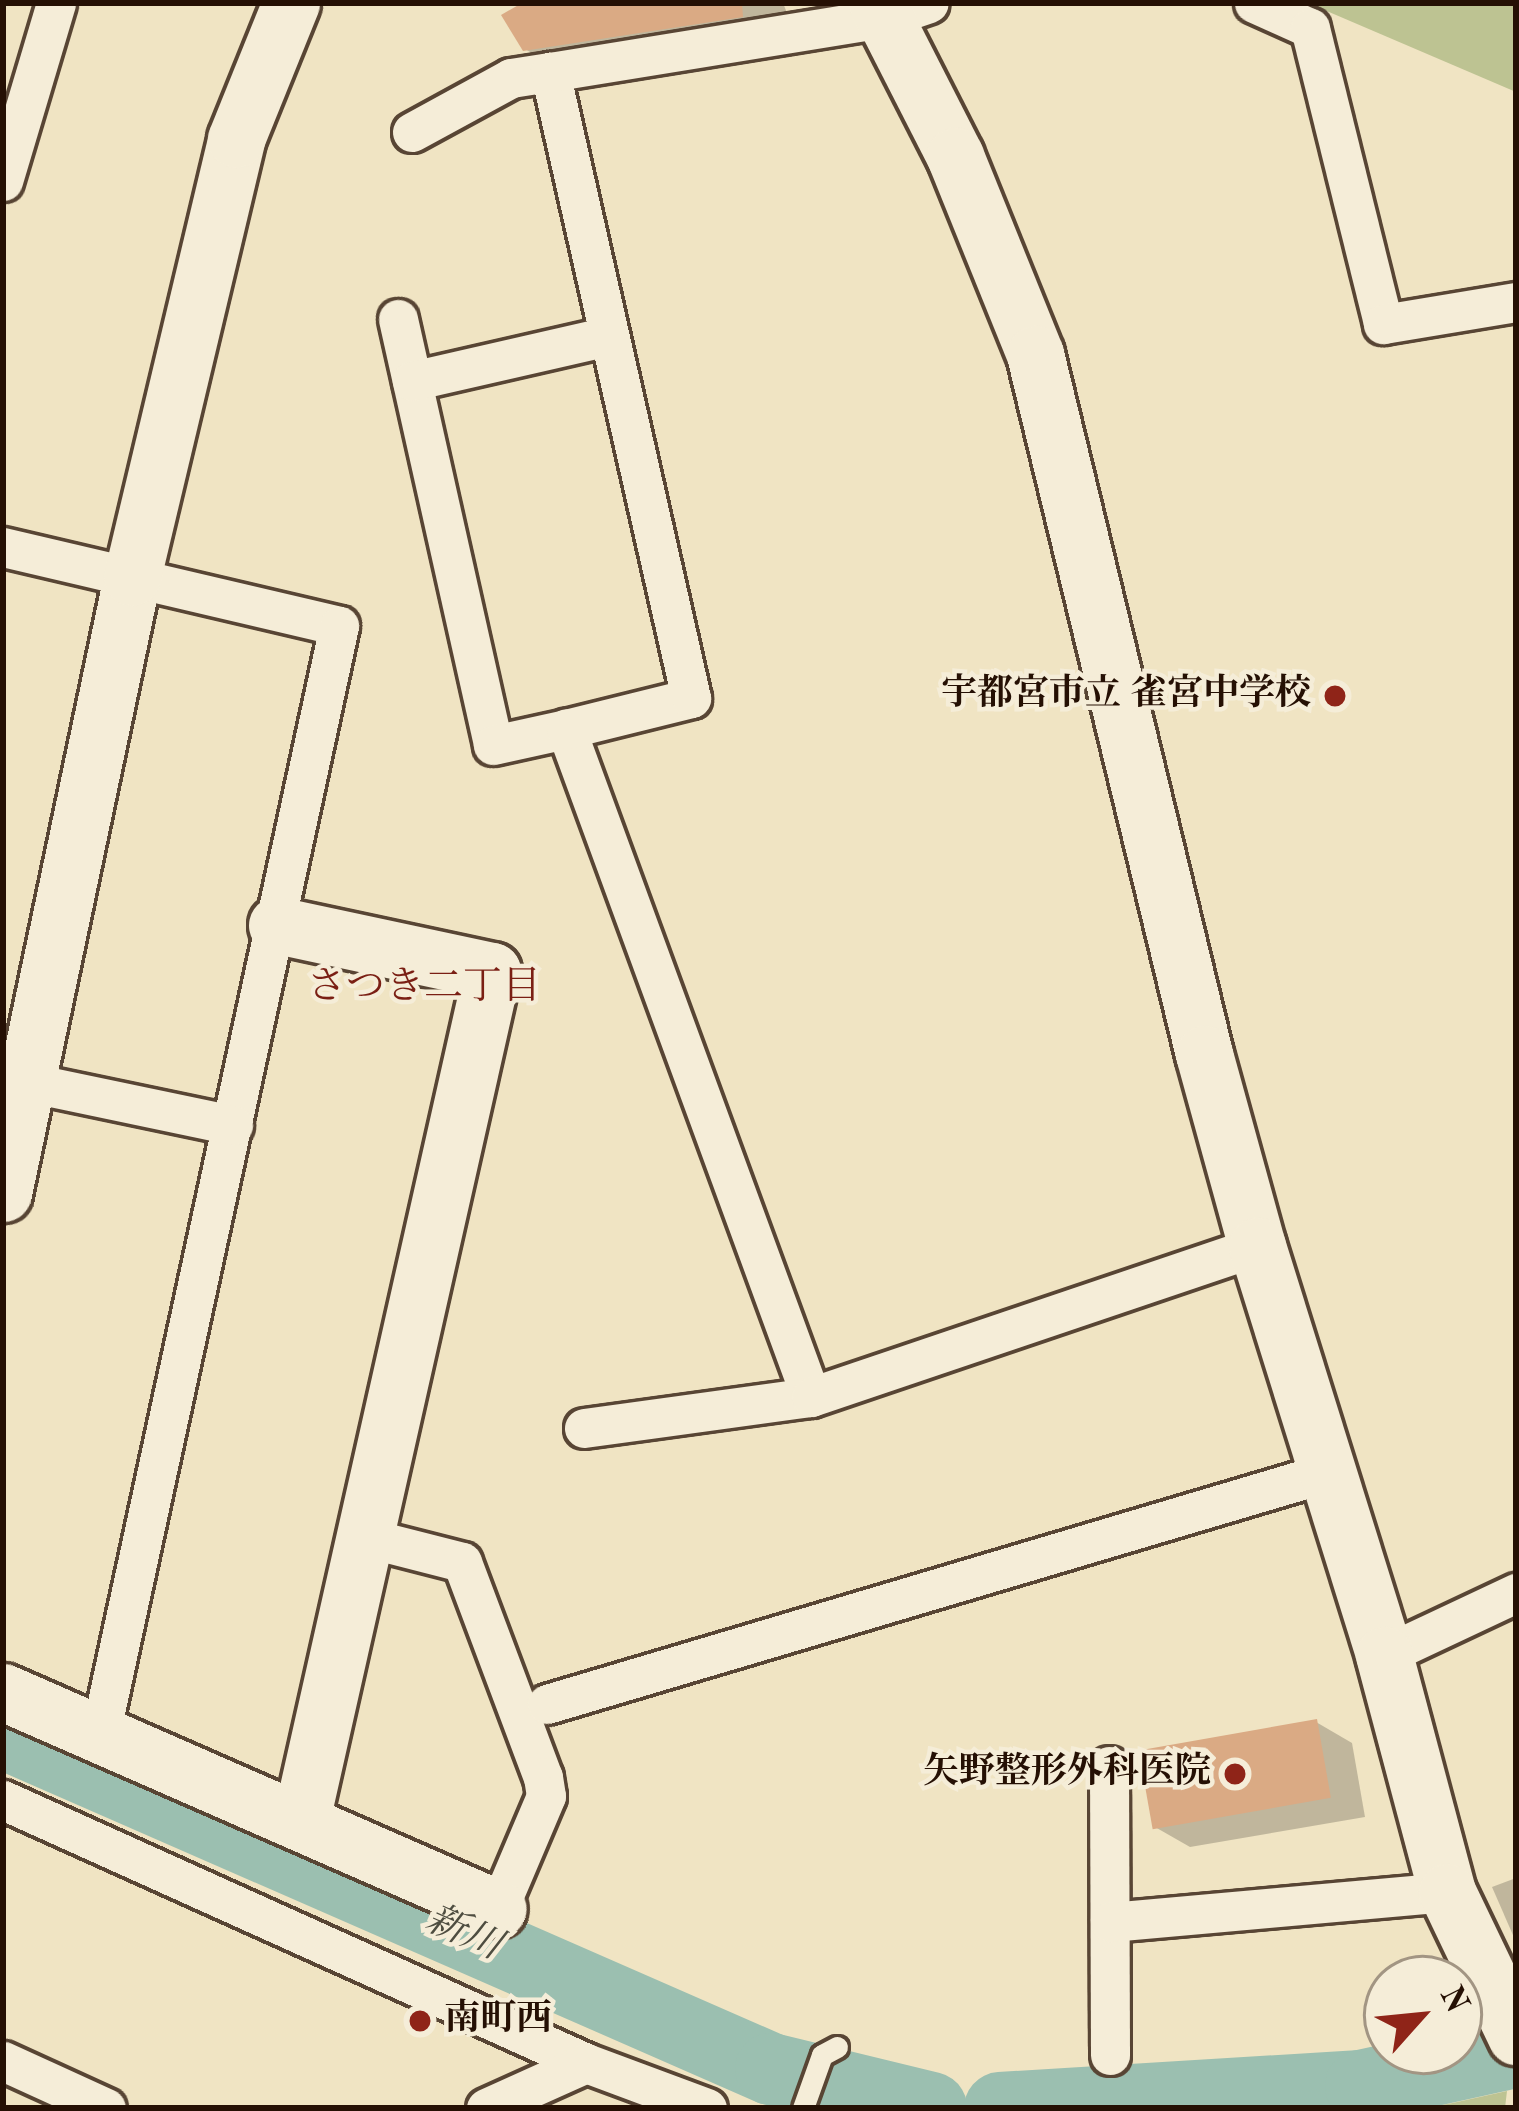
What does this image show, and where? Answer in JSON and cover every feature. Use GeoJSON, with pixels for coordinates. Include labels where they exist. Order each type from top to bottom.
{"type":"FeatureCollection","features":[{"type":"Feature","properties":{"kind":"street"},"geometry":{"type":"LineString","coordinates":[[3,181],[56,3]]}},
{"type":"Feature","properties":{"kind":"street"},"geometry":{"type":"LineString","coordinates":[[3,1193],[16,1080],[236,140],[291,3]]}},
{"type":"Feature","properties":{"kind":"street"},"geometry":{"type":"LineString","coordinates":[[1254,3],[1310,28],[1383,324],[1516,302]]}},
{"type":"Feature","properties":{"kind":"street"},"geometry":{"type":"LineString","coordinates":[[412,132],[511,78],[897,8],[1035,354],[1204,1054],[1257,1246],[1384,1655],[1447,1892],[1511,2027]]}},
{"type":"Feature","properties":{"kind":"street"},"geometry":{"type":"LineString","coordinates":[[398,319],[493,745],[691,698],[550,71]]}},
{"type":"Feature","properties":{"kind":"street"},"geometry":{"type":"LineString","coordinates":[[412,382],[608,336]]}},
{"type":"Feature","properties":{"kind":"street"},"geometry":{"type":"LineString","coordinates":[[3,547],[339,626],[100,1735]]}},
{"type":"Feature","properties":{"kind":"street"},"geometry":{"type":"LineString","coordinates":[[566,729],[811,1397]]}},
{"type":"Feature","properties":{"kind":"street"},"geometry":{"type":"LineString","coordinates":[[277,925],[492,971],[302,1820]]}},
{"type":"Feature","properties":{"kind":"street"},"geometry":{"type":"LineString","coordinates":[[16,1080],[233,1125]]}},
{"type":"Feature","properties":{"kind":"street"},"geometry":{"type":"LineString","coordinates":[[584,1428],[811,1397],[1257,1246]]}},
{"type":"Feature","properties":{"kind":"street"},"geometry":{"type":"LineString","coordinates":[[547,1704],[1328,1472]]}},
{"type":"Feature","properties":{"kind":"street"},"geometry":{"type":"LineString","coordinates":[[3,1692],[497,1909],[546,1796],[544,1777],[462,1562],[364,1537]]}},
{"type":"Feature","properties":{"kind":"street"},"geometry":{"type":"LineString","coordinates":[[1384,1655],[1516,1593]]}},
{"type":"Feature","properties":{"kind":"street"},"geometry":{"type":"LineString","coordinates":[[1109,1766],[1110,2055]]}},
{"type":"Feature","properties":{"kind":"street"},"geometry":{"type":"LineString","coordinates":[[3,1800],[586,2063],[706,2108]]}},
{"type":"Feature","properties":{"kind":"street"},"geometry":{"type":"LineString","coordinates":[[1110,1922],[1447,1892]]}},
{"type":"Feature","properties":{"kind":"street"},"geometry":{"type":"LineString","coordinates":[[3,2061],[106,2108]]}},
{"type":"Feature","properties":{"kind":"street"},"geometry":{"type":"LineString","coordinates":[[486,2108],[586,2063]]}},
{"type":"Feature","properties":{"kind":"lane"},"geometry":{"type":"LineString","coordinates":[[804,2104],[829,2051]]}},
{"type":"Feature","properties":{"kind":"green space"},"geometry":{"type":"Polygon","coordinates":[[[1308,3],[1516,3],[1516,92],[1308,3]]]}},
{"type":"Feature","properties":{"kind":"green space"},"geometry":{"type":"Polygon","coordinates":[[[1507,2091],[1505,2108],[1420,2108],[1448,2104],[1507,2091]]]}},
{"type":"Feature","properties":{"kind":"building"},"geometry":{"type":"Polygon","coordinates":[[[522,3],[742,3],[743,17],[523,51],[501,15],[522,3]]]}},
{"type":"Feature","properties":{"kind":"building","name":"矢野整形外科医院"},"geometry":{"type":"Polygon","coordinates":[[[1317,1719],[1331,1798],[1153,1829],[1139,1750],[1317,1719]]]}},
{"type":"Feature","properties":{"kind":"waterway","name":"新川"},"geometry":{"type":"LineString","coordinates":[[3,1733],[771,2069],[931,2108]]}},
{"type":"Feature","properties":{"kind":"waterway","name":"新川"},"geometry":{"type":"LineString","coordinates":[[1000,2108],[1361,2086],[1516,2052]]}},
{"type":"Feature","properties":{"kind":"place","name":"宇都宮市立 雀宮中学校"},"geometry":{"type":"Point","coordinates":[1335,696]}},
{"type":"Feature","properties":{"kind":"place","name":"矢野整形外科医院"},"geometry":{"type":"Point","coordinates":[1235,1774]}},
{"type":"Feature","properties":{"kind":"place","name":"南町西"},"geometry":{"type":"Point","coordinates":[420,2021]}},
{"type":"Feature","properties":{"kind":"district","name":"さつき二丁目"},"geometry":{"type":"Point","coordinates":[424,988]}}]}
